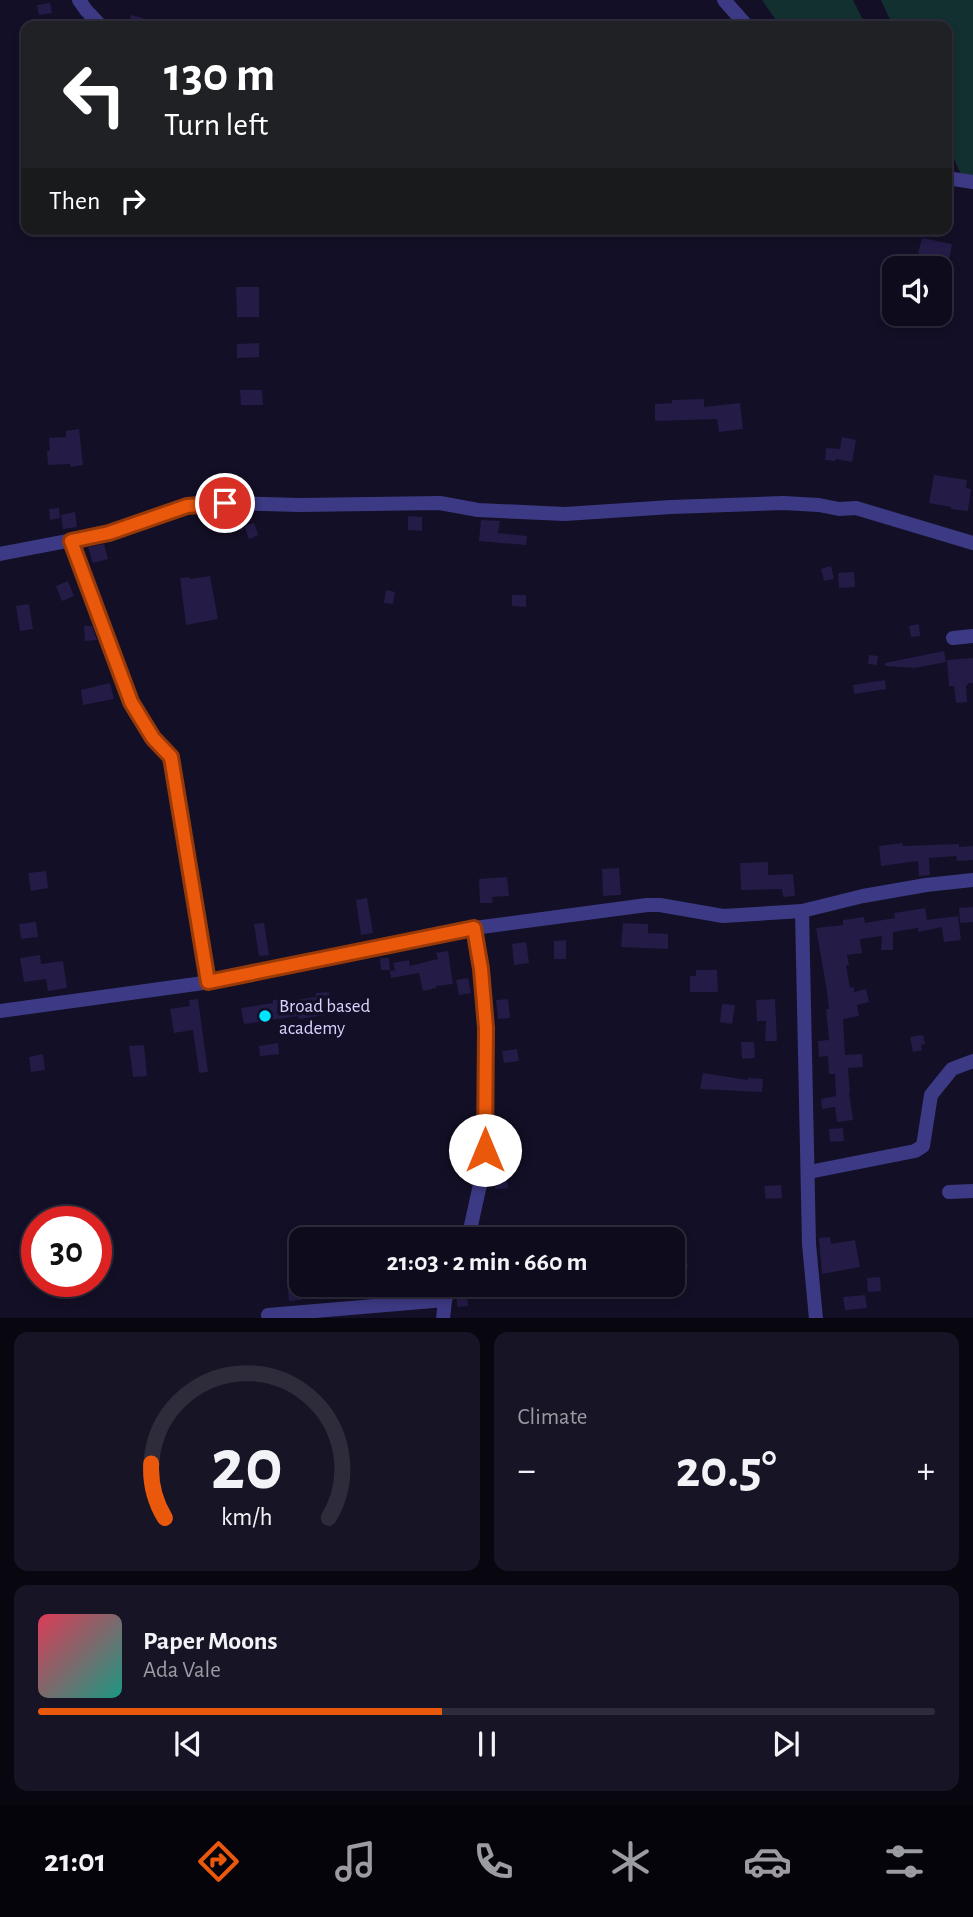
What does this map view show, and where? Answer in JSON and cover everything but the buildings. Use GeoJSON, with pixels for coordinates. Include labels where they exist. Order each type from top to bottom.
{"type":"FeatureCollection","features":[{"type":"Feature","properties":{"kind":"street"},"geometry":{"type":"LineString","coordinates":[[79,0],[96,21]]}},
{"type":"Feature","properties":{"kind":"street"},"geometry":{"type":"LineString","coordinates":[[724,0],[743,21]]}},
{"type":"Feature","properties":{"kind":"street"},"geometry":{"type":"LineString","coordinates":[[952,179],[973,182]]}},
{"type":"Feature","properties":{"kind":"street"},"geometry":{"type":"LineString","coordinates":[[0,554],[109,533],[187,506],[225,503],[440,503],[478,510],[565,514],[783,503],[856,509],[973,543]]}},
{"type":"Feature","properties":{"kind":"street"},"geometry":{"type":"LineString","coordinates":[[71,541],[131,702],[153,738],[171,757],[208,982]]}},
{"type":"Feature","properties":{"kind":"street"},"geometry":{"type":"LineString","coordinates":[[953,638],[973,636]]}},
{"type":"Feature","properties":{"kind":"street"},"geometry":{"type":"LineString","coordinates":[[0,1011],[208,982],[474,928],[647,905],[723,916],[802,911],[863,896],[973,880]]}},
{"type":"Feature","properties":{"kind":"street"},"geometry":{"type":"LineString","coordinates":[[802,911],[810,1244],[816,1318]]}},
{"type":"Feature","properties":{"kind":"street"},"geometry":{"type":"LineString","coordinates":[[471,1227],[483,1171],[486,1126],[486,1028],[474,928]]}},
{"type":"Feature","properties":{"kind":"street"},"geometry":{"type":"LineString","coordinates":[[808,1172],[915,1151],[923,1146],[931,1096],[952,1069],[973,1061]]}},
{"type":"Feature","properties":{"kind":"street"},"geometry":{"type":"LineString","coordinates":[[949,1192],[973,1191]]}},
{"type":"Feature","properties":{"kind":"street"},"geometry":{"type":"LineString","coordinates":[[443,1318],[446,1297]]}},
{"type":"Feature","properties":{"kind":"street"},"geometry":{"type":"LineString","coordinates":[[268,1315],[445,1300]]}},
{"type":"Feature","properties":{"kind":"green space"},"geometry":{"type":"Polygon","coordinates":[[[762,0],[853,0],[864,21],[777,21],[762,0]]]}},
{"type":"Feature","properties":{"kind":"green space"},"geometry":{"type":"Polygon","coordinates":[[[881,0],[973,0],[973,179],[963,179],[952,154],[952,21],[891,21],[881,0]]]}},
{"type":"Feature","properties":{"kind":"place","name":"Broad based academy"},"geometry":{"type":"Point","coordinates":[265,1016]}},
{"type":"Feature","properties":{"kind":"route"},"geometry":{"type":"LineString","coordinates":[[225,503],[187,506],[109,533],[71,541],[131,702],[153,738],[171,757],[208,982],[474,928],[486,1028],[485,1150]]}}]}
